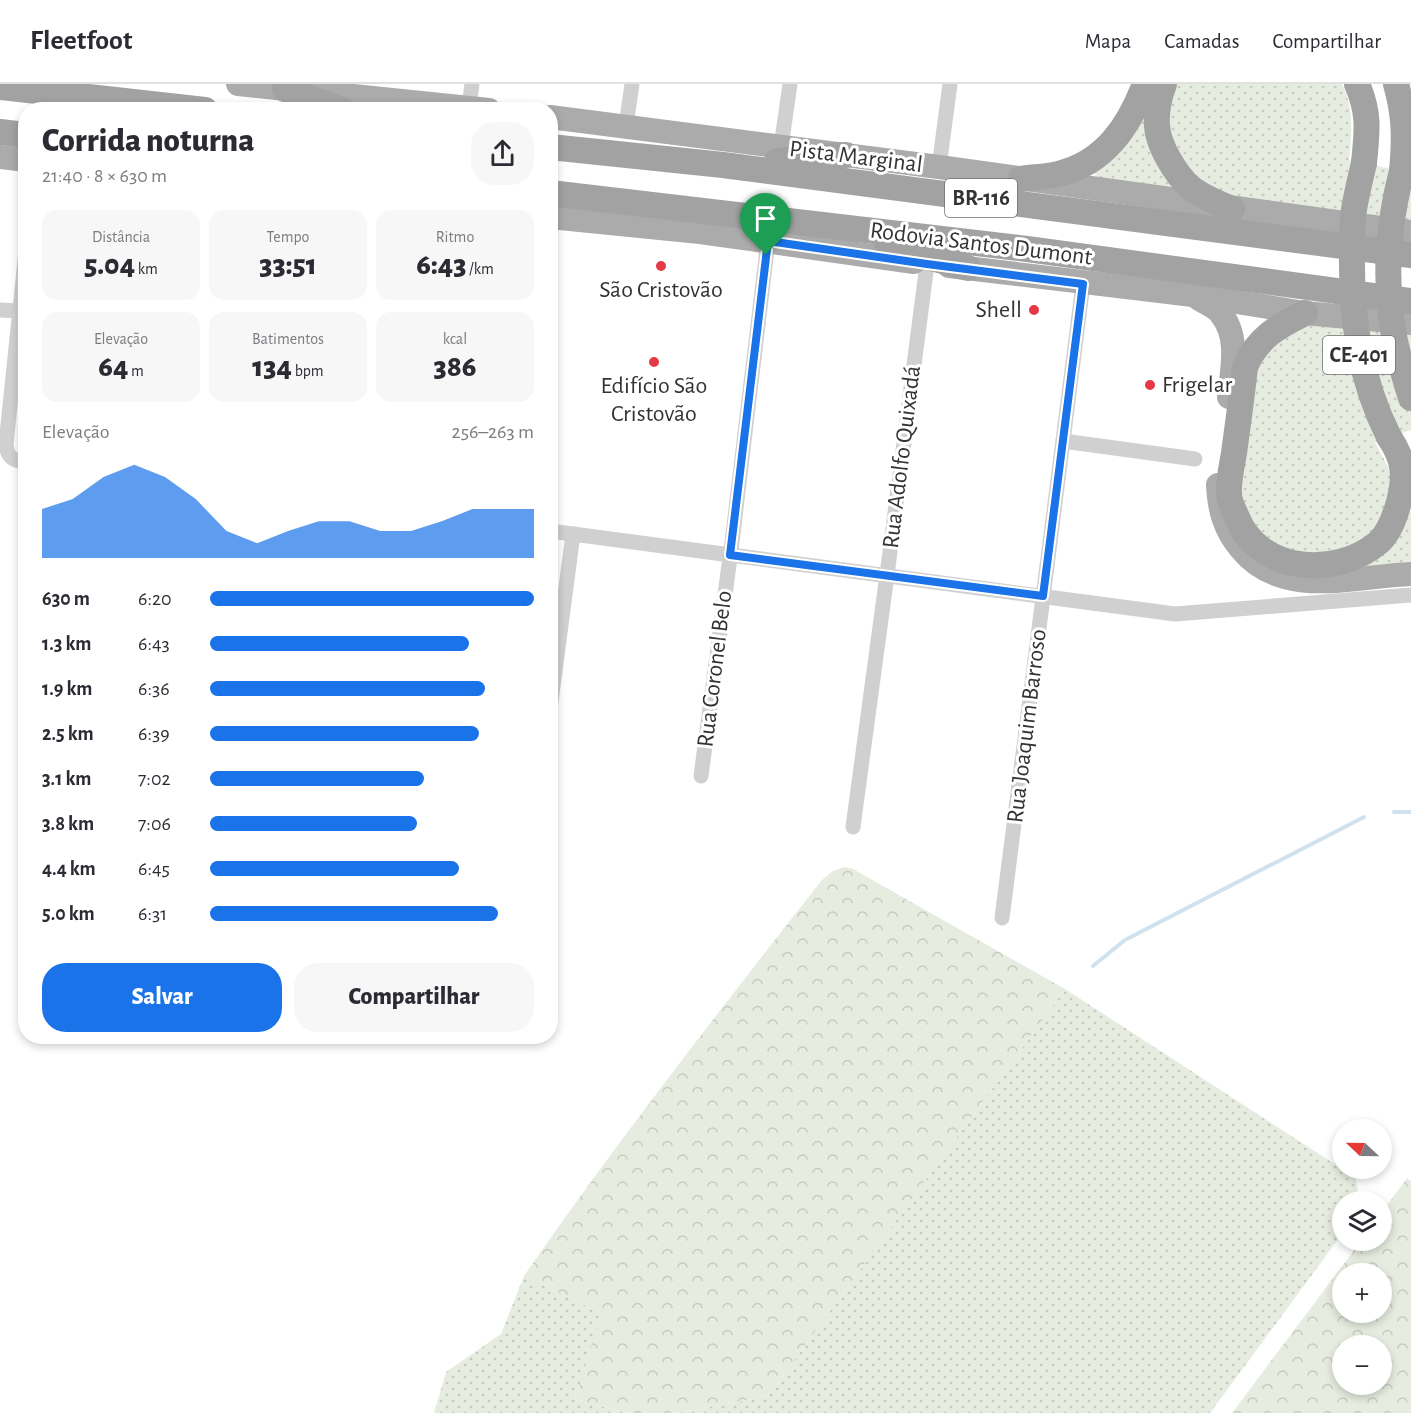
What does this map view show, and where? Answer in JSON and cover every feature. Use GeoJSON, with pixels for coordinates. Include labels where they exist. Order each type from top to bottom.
{"type":"FeatureCollection","features":[{"type":"Feature","properties":{"kind":"highway"},"geometry":{"type":"LineString","coordinates":[[1020,179],[1056,175],[1071,170],[1102,151],[1125,128],[1145,84]]}},
{"type":"Feature","properties":{"kind":"highway"},"geometry":{"type":"LineString","coordinates":[[1164,84],[1159,98],[1156,127],[1165,152],[1177,172],[1191,188],[1232,209]]}},
{"type":"Feature","properties":{"kind":"highway","name":"CE-401"},"geometry":{"type":"LineString","coordinates":[[1357,84],[1365,102],[1368,131],[1353,217],[1352,268],[1356,331],[1361,363],[1378,414],[1400,455]]}},
{"type":"Feature","properties":{"kind":"highway","name":"CE-401"},"geometry":{"type":"LineString","coordinates":[[1396,84],[1406,137],[1402,171],[1391,223],[1390,311],[1394,338],[1411,398]]}},
{"type":"Feature","properties":{"kind":"highway"},"geometry":{"type":"LineString","coordinates":[[0,87],[134,102]]}},
{"type":"Feature","properties":{"kind":"highway"},"geometry":{"type":"LineString","coordinates":[[285,89],[320,102]]}},
{"type":"Feature","properties":{"kind":"highway"},"geometry":{"type":"LineString","coordinates":[[0,132],[18,134]]}},
{"type":"Feature","properties":{"kind":"highway","name":"Rodovia Santos Dumont"},"geometry":{"type":"LineString","coordinates":[[558,148],[723,165],[1411,255]]}},
{"type":"Feature","properties":{"kind":"highway"},"geometry":{"type":"LineString","coordinates":[[723,165],[846,155]]}},
{"type":"Feature","properties":{"kind":"highway","name":"Rodovia Santos Dumont"},"geometry":{"type":"LineString","coordinates":[[558,194],[1039,251],[1411,301]]}},
{"type":"Feature","properties":{"kind":"highway"},"geometry":{"type":"LineString","coordinates":[[803,222],[968,268]]}},
{"type":"Feature","properties":{"kind":"highway"},"geometry":{"type":"LineString","coordinates":[[1305,313],[1280,325],[1260,340],[1245,367],[1228,495],[1244,533],[1270,554],[1296,563],[1327,565],[1358,555],[1380,541],[1395,517],[1403,474],[1400,455]]}},
{"type":"Feature","properties":{"kind":"main road"},"geometry":{"type":"LineString","coordinates":[[245,84],[285,89],[477,100]]}},
{"type":"Feature","properties":{"kind":"main road","name":"Pista Marginal"},"geometry":{"type":"LineString","coordinates":[[558,118],[939,167],[1411,232]]}},
{"type":"Feature","properties":{"kind":"main road"},"geometry":{"type":"LineString","coordinates":[[0,157],[18,159]]}},
{"type":"Feature","properties":{"kind":"main road"},"geometry":{"type":"LineString","coordinates":[[558,218],[700,231],[927,264],[1083,284],[1193,295],[1305,313],[1411,323]]}},
{"type":"Feature","properties":{"kind":"main road"},"geometry":{"type":"LineString","coordinates":[[1193,295],[1220,312],[1231,333],[1234,352],[1218,481],[1222,515],[1227,530],[1236,543],[1255,563],[1287,578],[1306,581],[1411,574]]}},
{"type":"Feature","properties":{"kind":"street"},"geometry":{"type":"LineString","coordinates":[[626,126],[632,84]]}},
{"type":"Feature","properties":{"kind":"street"},"geometry":{"type":"LineString","coordinates":[[781,147],[790,84]]}},
{"type":"Feature","properties":{"kind":"street"},"geometry":{"type":"LineString","coordinates":[[939,167],[950,84]]}},
{"type":"Feature","properties":{"kind":"street","name":"Rua Coronel Belo"},"geometry":{"type":"LineString","coordinates":[[701,776],[768,241]]}},
{"type":"Feature","properties":{"kind":"street","name":"Rua Adolfo Quixadá"},"geometry":{"type":"LineString","coordinates":[[852,827],[927,264]]}},
{"type":"Feature","properties":{"kind":"street","name":"Rua Joaquim Barroso"},"geometry":{"type":"LineString","coordinates":[[1002,918],[1083,284]]}},
{"type":"Feature","properties":{"kind":"street"},"geometry":{"type":"LineString","coordinates":[[0,310],[18,311]]}},
{"type":"Feature","properties":{"kind":"street"},"geometry":{"type":"LineString","coordinates":[[18,321],[6,444],[7,454],[11,459],[18,460]]}},
{"type":"Feature","properties":{"kind":"street"},"geometry":{"type":"LineString","coordinates":[[1063,441],[1195,459]]}},
{"type":"Feature","properties":{"kind":"street"},"geometry":{"type":"LineString","coordinates":[[558,532],[1175,614],[1411,595]]}},
{"type":"Feature","properties":{"kind":"street"},"geometry":{"type":"LineString","coordinates":[[558,648],[573,534]]}},
{"type":"Feature","properties":{"kind":"green space"},"geometry":{"type":"Polygon","coordinates":[[[1168,84],[1342,84],[1350,112],[1349,160],[1411,173],[1411,223],[1232,200],[1186,173],[1163,120],[1168,84]]]}},
{"type":"Feature","properties":{"kind":"green space"},"geometry":{"type":"Polygon","coordinates":[[[1152,87],[1184,193],[1097,181],[1093,166],[1152,87]]]}},
{"type":"Feature","properties":{"kind":"green space"},"geometry":{"type":"Polygon","coordinates":[[[1295,323],[1411,332],[1411,430],[1375,442],[1389,469],[1393,488],[1384,517],[1366,539],[1321,558],[1266,544],[1236,492],[1255,358],[1295,323]]]}},
{"type":"Feature","properties":{"kind":"green space"},"geometry":{"type":"Polygon","coordinates":[[[1405,501],[1411,513],[1411,565],[1345,568],[1405,501]]]}},
{"type":"Feature","properties":{"kind":"green space"},"geometry":{"type":"Polygon","coordinates":[[[844,867],[853,869],[1065,989],[768,1396],[677,1413],[630,1413],[575,1400],[601,1313],[524,1276],[633,1125],[822,880],[833,871],[844,867]]]}},
{"type":"Feature","properties":{"kind":"green space"},"geometry":{"type":"Polygon","coordinates":[[[1065,989],[1332,1162],[1332,1179],[1356,1179],[1358,1191],[1332,1191],[1332,1248],[1210,1413],[677,1413],[768,1396],[1065,989]]]}},
{"type":"Feature","properties":{"kind":"green space"},"geometry":{"type":"Polygon","coordinates":[[[1407,1178],[1411,1181],[1411,1413],[1232,1413],[1332,1280],[1332,1323],[1392,1323],[1392,1263],[1344,1263],[1354,1251],[1392,1251],[1392,1198],[1407,1178]]]}},
{"type":"Feature","properties":{"kind":"green space"},"geometry":{"type":"Polygon","coordinates":[[[524,1276],[602,1313],[575,1400],[630,1413],[434,1413],[446,1372],[501,1334],[524,1276]]]}},
{"type":"Feature","properties":{"kind":"waterway"},"geometry":{"type":"LineString","coordinates":[[1394,812],[1411,812]]}},
{"type":"Feature","properties":{"kind":"waterway"},"geometry":{"type":"LineString","coordinates":[[1093,966],[1125,940],[1364,817]]}},
{"type":"Feature","properties":{"kind":"place","name":"São Cristovão"},"geometry":{"type":"Point","coordinates":[661,266]}},
{"type":"Feature","properties":{"kind":"place","name":"Shell"},"geometry":{"type":"Point","coordinates":[1034,310]}},
{"type":"Feature","properties":{"kind":"place","name":"Edifício São Cristovão"},"geometry":{"type":"Point","coordinates":[654,362]}},
{"type":"Feature","properties":{"kind":"place","name":"Frigelar"},"geometry":{"type":"Point","coordinates":[1150,385]}},
{"type":"Feature","properties":{"kind":"route"},"geometry":{"type":"LineString","coordinates":[[768,241],[1083,284],[1043,596],[730,555],[766,255],[768,241]]}}]}
